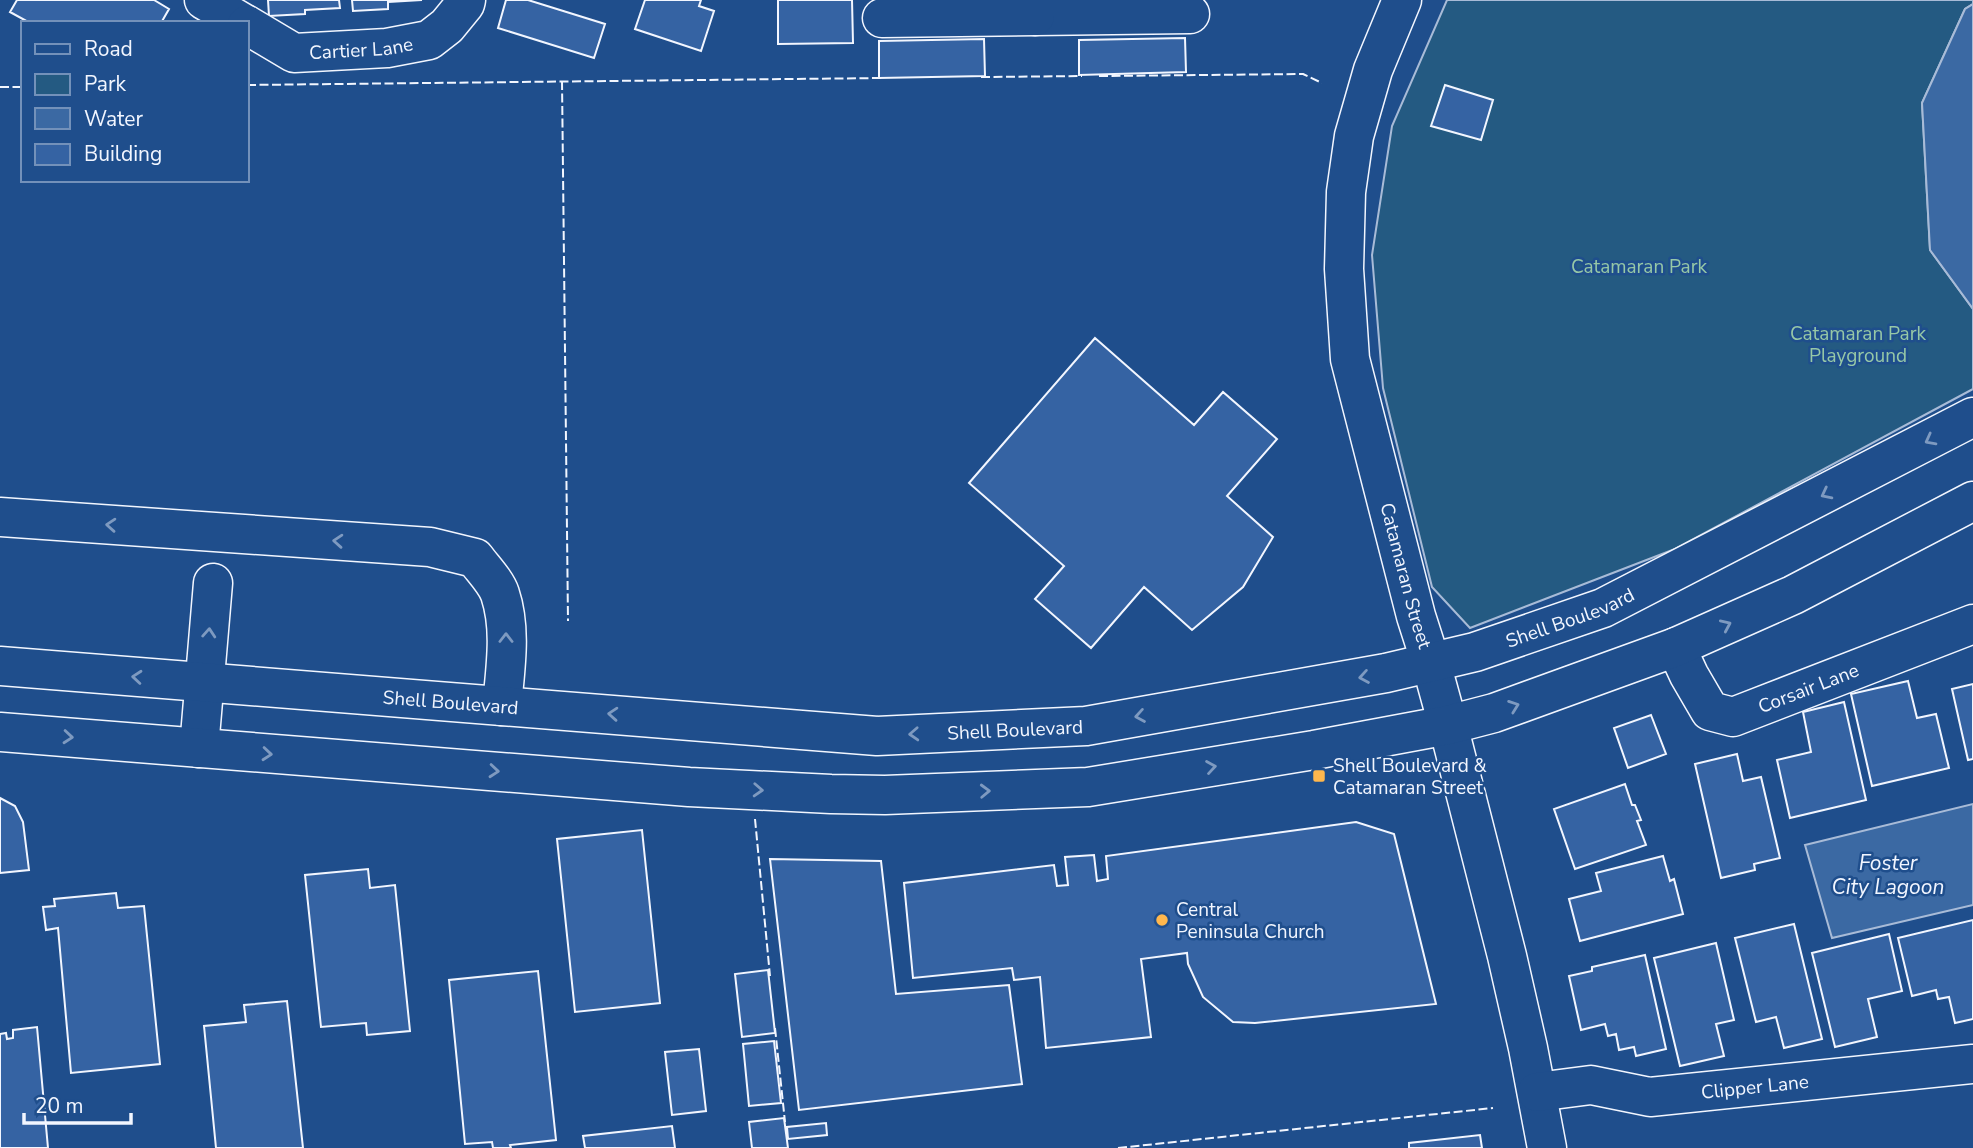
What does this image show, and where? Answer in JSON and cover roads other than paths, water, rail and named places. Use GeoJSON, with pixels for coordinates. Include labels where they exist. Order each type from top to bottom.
{"type":"FeatureCollection","features":[{"type":"Feature","properties":{"kind":"main road","name":"Cartier Lane"},"geometry":{"type":"LineString","coordinates":[[204,0],[240,21]]}},
{"type":"Feature","properties":{"kind":"main road","name":"Cartier Lane"},"geometry":{"type":"LineString","coordinates":[[248,26],[294,53],[387,48],[429,40],[447,26],[466,0]]}},
{"type":"Feature","properties":{"kind":"main road","name":"Catamaran Street"},"geometry":{"type":"LineString","coordinates":[[1402,0],[1373,70],[1354,136],[1346,192],[1343,269],[1350,359],[1507,956],[1548,1148]]}},
{"type":"Feature","properties":{"kind":"main road"},"geometry":{"type":"LineString","coordinates":[[882,18],[1035,8],[1190,14]]}},
{"type":"Feature","properties":{"kind":"main road","name":"Shell Boulevard"},"geometry":{"type":"LineString","coordinates":[[0,666],[877,736],[1086,726],[1431,663],[1475,652],[1603,608],[1973,417]]}},
{"type":"Feature","properties":{"kind":"main road"},"geometry":{"type":"LineString","coordinates":[[0,732],[690,787],[885,795],[1088,787],[1279,756],[1448,725],[1493,713],[1676,647],[1793,595],[1973,501]]}},
{"type":"Feature","properties":{"kind":"main road"},"geometry":{"type":"LineString","coordinates":[[0,517],[430,547],[475,558],[500,592],[507,632],[502,706]]}},
{"type":"Feature","properties":{"kind":"main road"},"geometry":{"type":"LineString","coordinates":[[199,748],[213,583]]}},
{"type":"Feature","properties":{"kind":"main road","name":"Corsair Lane"},"geometry":{"type":"LineString","coordinates":[[1676,647],[1710,711],[1733,717],[1973,624]]}},
{"type":"Feature","properties":{"kind":"main road","name":"Clipper Lane"},"geometry":{"type":"LineString","coordinates":[[1537,1092],[1591,1085],[1650,1097],[1973,1064]]}},
{"type":"Feature","properties":{"kind":"water"},"geometry":{"type":"Polygon","coordinates":[[[1973,4],[1973,309],[1930,250],[1922,103],[1965,9],[1973,4]]]}},
{"type":"Feature","properties":{"kind":"water","name":"Foster City Lagoon"},"geometry":{"type":"Polygon","coordinates":[[[1973,804],[1973,905],[1832,938],[1805,845],[1973,804]]]}},
{"type":"Feature","properties":{"kind":"place","name":"Shell Boulevard & Catamaran Street"},"geometry":{"type":"Point","coordinates":[1319,776]}},
{"type":"Feature","properties":{"kind":"place","name":"Central Peninsula Church"},"geometry":{"type":"Point","coordinates":[1162,920]}},
{"type":"Feature","properties":{"kind":"park label","name":"Catamaran Park"},"geometry":{"type":"Point","coordinates":[1639,266]}},
{"type":"Feature","properties":{"kind":"park label","name":"Catamaran Park Playground"},"geometry":{"type":"Point","coordinates":[1858,344]}}]}
